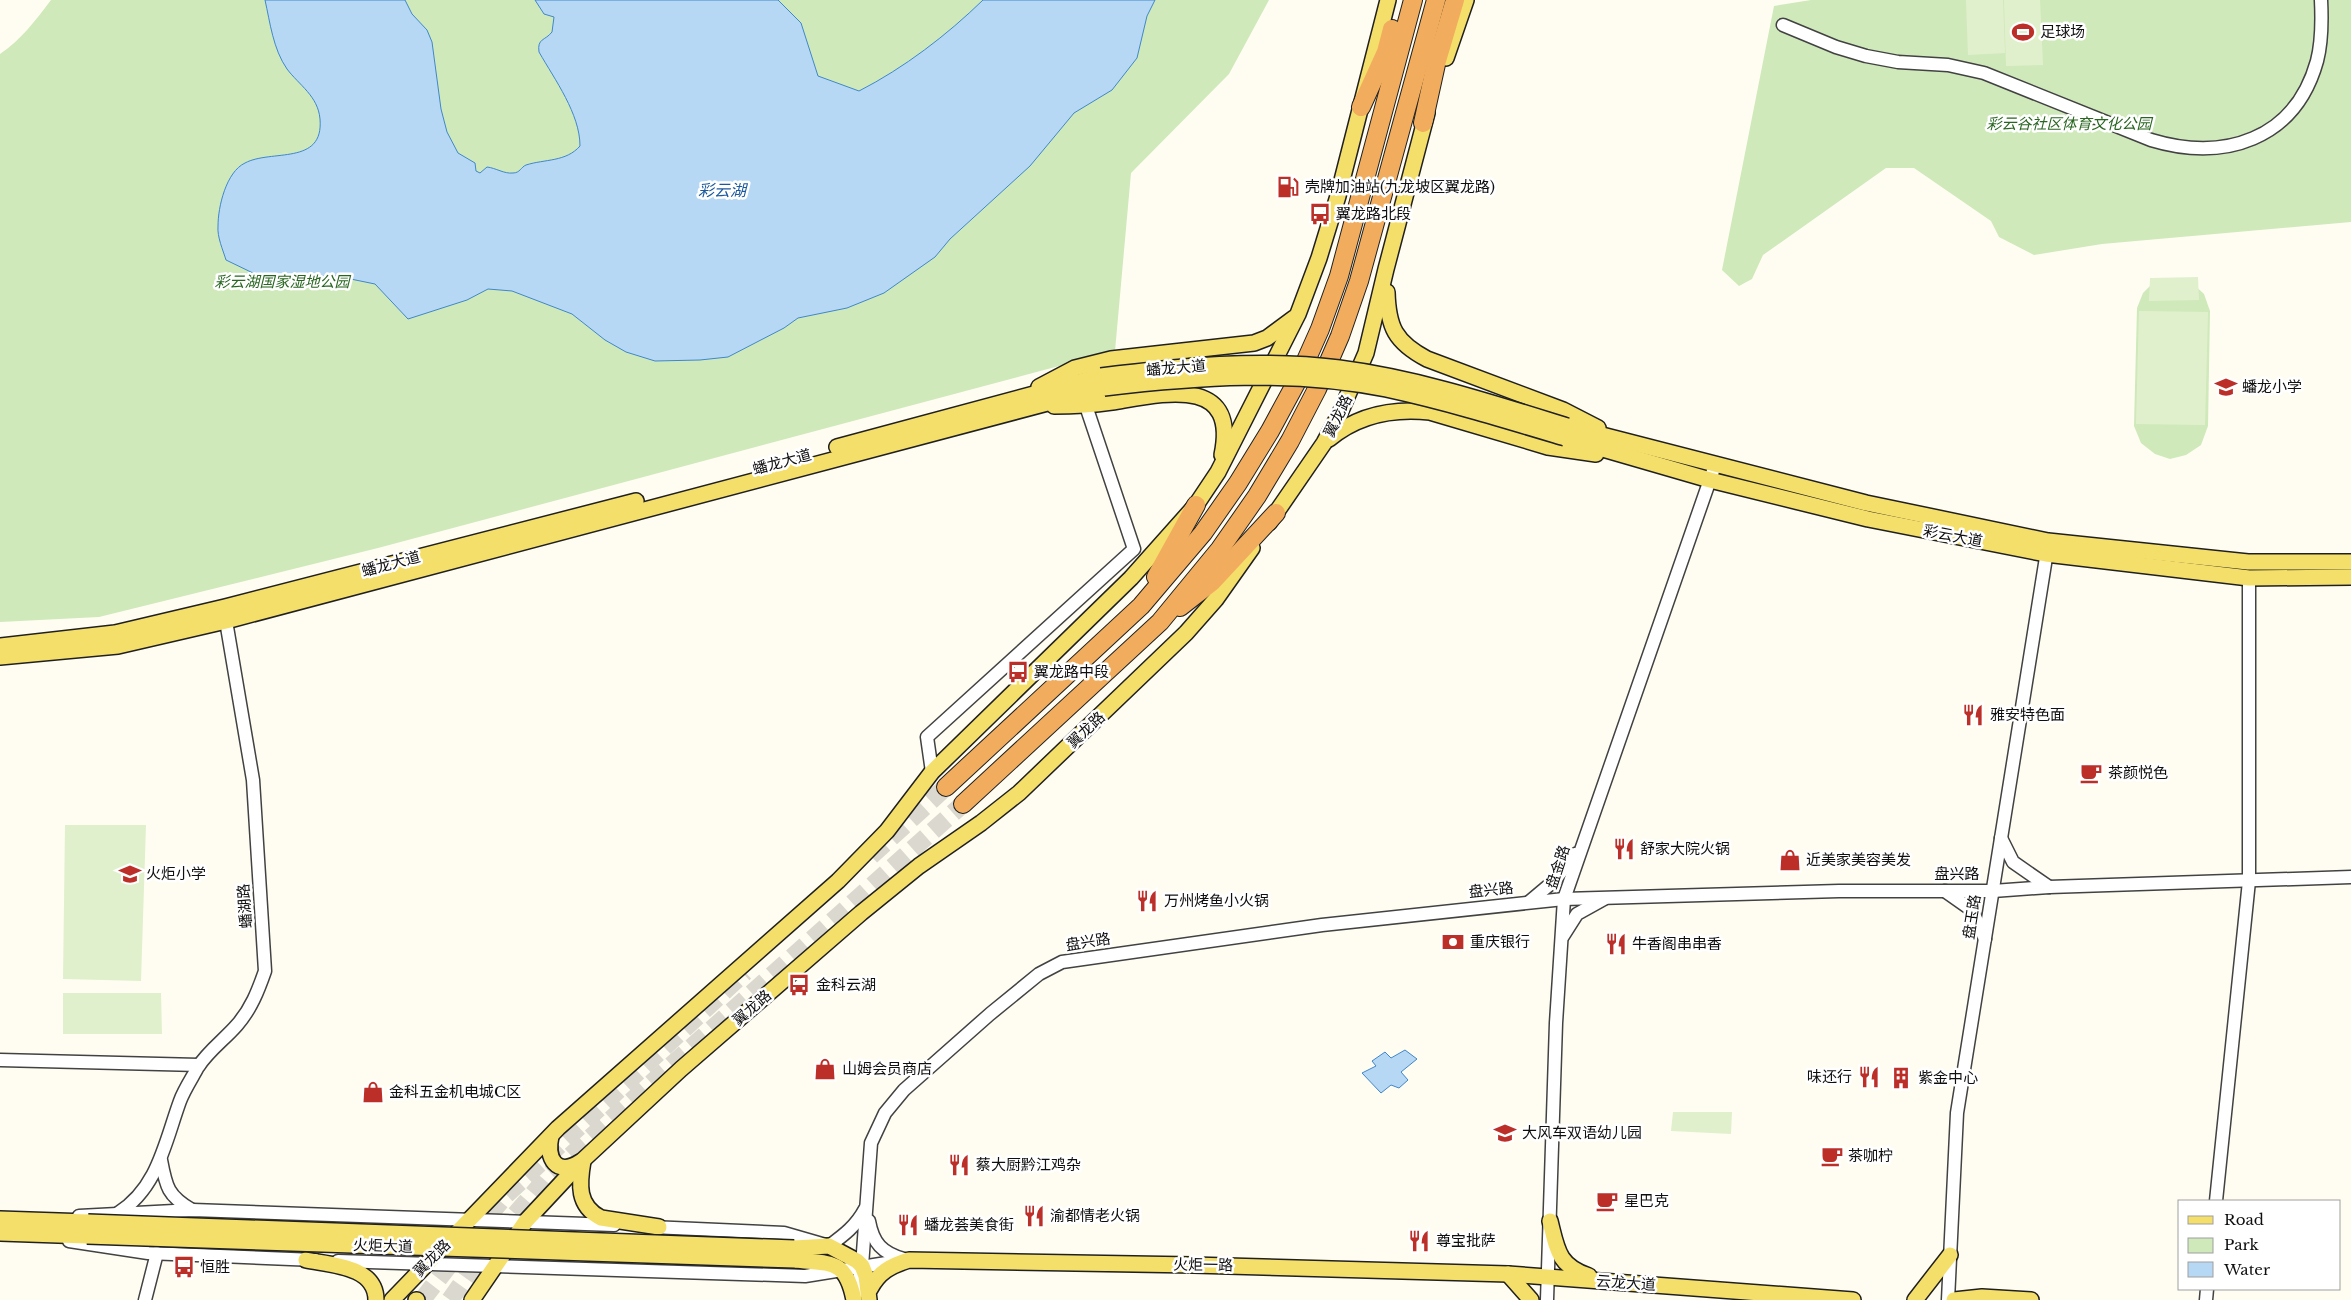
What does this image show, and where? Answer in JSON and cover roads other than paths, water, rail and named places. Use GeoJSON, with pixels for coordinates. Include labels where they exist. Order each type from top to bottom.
{"type":"FeatureCollection","features":[{"type":"Feature","properties":{"kind":"highway"},"geometry":{"type":"LineString","coordinates":[[946,787],[1140,606],[1203,533],[1228,498],[1270,431],[1296,383],[1320,329],[1339,276],[1392,54],[1413,0]]}},
{"type":"Feature","properties":{"kind":"highway","name":"翼龙路"},"geometry":{"type":"LineString","coordinates":[[963,804],[1160,622],[1220,549],[1257,496],[1290,441],[1318,389],[1340,336],[1433,65],[1436,0]]}},
{"type":"Feature","properties":{"kind":"highway"},"geometry":{"type":"LineString","coordinates":[[1423,123],[1433,65],[1455,0]]}},
{"type":"Feature","properties":{"kind":"highway"},"geometry":{"type":"LineString","coordinates":[[1361,107],[1392,54],[1391,2]]}},
{"type":"Feature","properties":{"kind":"highway"},"geometry":{"type":"LineString","coordinates":[[1140,606],[1196,504]]}},
{"type":"Feature","properties":{"kind":"highway"},"geometry":{"type":"LineString","coordinates":[[1160,622],[1201,592],[1276,513]]}},
{"type":"Feature","properties":{"kind":"main road","name":"翼龙路"},"geometry":{"type":"LineString","coordinates":[[1433,65],[1466,0]]}},
{"type":"Feature","properties":{"kind":"main road","name":"翼龙路"},"geometry":{"type":"LineString","coordinates":[[392,1300],[423,1265],[472,1219],[551,1136],[838,881],[887,831],[932,772],[1131,578],[1196,504],[1218,472],[1298,314],[1322,249],[1391,2]]}},
{"type":"Feature","properties":{"kind":"main road","name":"翼龙路"},"geometry":{"type":"LineString","coordinates":[[472,1300],[526,1221],[583,1160],[681,1068],[861,913],[919,866],[1019,793],[1186,633],[1216,599],[1324,443],[1340,414],[1366,353],[1423,123]]}},
{"type":"Feature","properties":{"kind":"main road"},"geometry":{"type":"LineString","coordinates":[[1386,269],[1389,321],[1395,334],[1414,352],[1427,360],[1563,410],[1624,440]]}},
{"type":"Feature","properties":{"kind":"main road"},"geometry":{"type":"LineString","coordinates":[[1024,402],[1062,374],[1091,363],[1134,355],[1254,343],[1273,335],[1298,314]]}},
{"type":"Feature","properties":{"kind":"main road","name":"蟠龙大道"},"geometry":{"type":"LineString","coordinates":[[0,646],[115,634],[216,610],[1102,382],[1182,366],[1238,363],[1339,368],[1386,376],[1474,397],[1566,432]]}},
{"type":"Feature","properties":{"kind":"main road"},"geometry":{"type":"LineString","coordinates":[[1024,402],[1086,406],[1174,393],[1198,396],[1218,408],[1225,430],[1218,472]]}},
{"type":"Feature","properties":{"kind":"main road","name":"蟠龙大道"},"geometry":{"type":"LineString","coordinates":[[0,657],[118,646],[226,621],[1024,402]]}},
{"type":"Feature","properties":{"kind":"main road"},"geometry":{"type":"LineString","coordinates":[[1324,443],[1341,429],[1355,421],[1391,411],[1412,410],[1430,412],[1548,447],[1632,458]]}},
{"type":"Feature","properties":{"kind":"main road","name":"彩云大道"},"geometry":{"type":"LineString","coordinates":[[1566,432],[1624,440],[1712,473],[1868,519],[2249,578],[2351,577]]}},
{"type":"Feature","properties":{"kind":"main road","name":"彩云大道"},"geometry":{"type":"LineString","coordinates":[[1566,432],[1632,458],[1712,473]]}},
{"type":"Feature","properties":{"kind":"main road","name":"彩云大道"},"geometry":{"type":"LineString","coordinates":[[2047,547],[2248,562],[2351,562]]}},
{"type":"Feature","properties":{"kind":"main road"},"geometry":{"type":"LineString","coordinates":[[551,1136],[548,1148],[549,1156],[558,1166],[569,1167],[583,1160]]}},
{"type":"Feature","properties":{"kind":"main road"},"geometry":{"type":"LineString","coordinates":[[583,1160],[580,1190],[582,1200],[592,1214],[601,1218],[659,1227]]}},
{"type":"Feature","properties":{"kind":"main road","name":"火炬大道"},"geometry":{"type":"LineString","coordinates":[[0,1219],[22,1227],[795,1254]]}},
{"type":"Feature","properties":{"kind":"main road"},"geometry":{"type":"LineString","coordinates":[[1550,1221],[1558,1255],[1574,1271],[1606,1282]]}},
{"type":"Feature","properties":{"kind":"main road","name":"火炬大道"},"geometry":{"type":"LineString","coordinates":[[0,1234],[22,1227]]}},
{"type":"Feature","properties":{"kind":"main road"},"geometry":{"type":"LineString","coordinates":[[795,1254],[829,1246],[862,1266],[870,1295]]}},
{"type":"Feature","properties":{"kind":"main road"},"geometry":{"type":"LineString","coordinates":[[795,1254],[832,1264],[842,1270],[851,1282],[854,1300]]}},
{"type":"Feature","properties":{"kind":"main road"},"geometry":{"type":"LineString","coordinates":[[1915,1300],[1950,1255]]}},
{"type":"Feature","properties":{"kind":"main road"},"geometry":{"type":"LineString","coordinates":[[306,1260],[350,1269],[360,1273],[369,1280],[374,1288],[376,1300]]}},
{"type":"Feature","properties":{"kind":"main road","name":"火炬一路"},"geometry":{"type":"LineString","coordinates":[[870,1295],[881,1273],[888,1268],[909,1260],[1508,1274],[1548,1278]]}},
{"type":"Feature","properties":{"kind":"main road"},"geometry":{"type":"LineString","coordinates":[[1508,1274],[1531,1300]]}},
{"type":"Feature","properties":{"kind":"main road","name":"云龙大道"},"geometry":{"type":"LineString","coordinates":[[1548,1278],[1854,1300]]}},
{"type":"Feature","properties":{"kind":"main road"},"geometry":{"type":"LineString","coordinates":[[1954,1300],[1981,1298],[2031,1300]]}},
{"type":"Feature","properties":{"kind":"street"},"geometry":{"type":"LineString","coordinates":[[1783,25],[1836,47],[1866,56],[1898,62],[1948,65],[1984,73],[2152,140],[2174,147],[2199,150],[2224,148],[2250,140],[2270,130],[2290,112],[2306,91],[2317,61],[2322,25],[2321,0]]}},
{"type":"Feature","properties":{"kind":"street"},"geometry":{"type":"LineString","coordinates":[[932,772],[927,737],[1134,549],[1086,406]]}},
{"type":"Feature","properties":{"kind":"street","name":"盘金路"},"geometry":{"type":"LineString","coordinates":[[1547,1300],[1556,1023],[1564,898],[1712,473]]}},
{"type":"Feature","properties":{"kind":"street","name":"盘玉路"},"geometry":{"type":"LineString","coordinates":[[1948,1300],[1957,1112],[2047,547]]}},
{"type":"Feature","properties":{"kind":"street"},"geometry":{"type":"LineString","coordinates":[[2216,1200],[2250,881],[2249,578]]}},
{"type":"Feature","properties":{"kind":"street","name":"蟠湖路"},"geometry":{"type":"LineString","coordinates":[[118,1213],[130,1206],[140,1195],[161,1160],[181,1099],[199,1065],[238,1024],[255,1000],[265,971],[253,780],[226,621]]}},
{"type":"Feature","properties":{"kind":"street"},"geometry":{"type":"LineString","coordinates":[[2001,838],[2013,862],[2049,887]]}},
{"type":"Feature","properties":{"kind":"street"},"geometry":{"type":"LineString","coordinates":[[1528,903],[1554,881],[1582,846]]}},
{"type":"Feature","properties":{"kind":"street","name":"盘兴路"},"geometry":{"type":"LineString","coordinates":[[854,1300],[862,1266],[871,1143],[885,1113],[904,1090],[990,1014],[1039,974],[1062,962],[1322,925],[1564,898],[1839,891],[1993,891],[2049,887],[2351,877]]}},
{"type":"Feature","properties":{"kind":"street"},"geometry":{"type":"LineString","coordinates":[[1945,891],[1972,910],[1985,939]]}},
{"type":"Feature","properties":{"kind":"street"},"geometry":{"type":"LineString","coordinates":[[1562,938],[1577,914],[1608,896]]}},
{"type":"Feature","properties":{"kind":"street"},"geometry":{"type":"LineString","coordinates":[[0,1060],[199,1065]]}},
{"type":"Feature","properties":{"kind":"street"},"geometry":{"type":"LineString","coordinates":[[161,1160],[165,1181],[170,1194],[192,1210]]}},
{"type":"Feature","properties":{"kind":"street"},"geometry":{"type":"LineString","coordinates":[[22,1227],[118,1213],[192,1210],[526,1221],[784,1233],[829,1246],[859,1221],[866,1206]]}},
{"type":"Feature","properties":{"kind":"street"},"geometry":{"type":"LineString","coordinates":[[866,1206],[875,1242],[891,1256],[909,1260]]}},
{"type":"Feature","properties":{"kind":"street"},"geometry":{"type":"LineString","coordinates":[[22,1227],[157,1253],[423,1265],[805,1276],[909,1260]]}},
{"type":"Feature","properties":{"kind":"street"},"geometry":{"type":"LineString","coordinates":[[145,1300],[157,1253]]}},
{"type":"Feature","properties":{"kind":"water","name":"彩云湖"},"geometry":{"type":"Polygon","coordinates":[[[265,0],[405,0],[412,14],[427,30],[432,42],[441,109],[447,132],[458,153],[475,163],[476,171],[480,173],[487,167],[503,172],[515,173],[526,165],[568,155],[580,146],[576,122],[566,98],[539,52],[540,42],[552,32],[554,17],[544,14],[535,0],[778,0],[801,23],[818,76],[859,91],[892,72],[924,50],[955,26],[983,0],[1155,0],[1147,16],[1137,58],[1112,90],[1074,113],[1030,166],[950,239],[935,257],[884,293],[847,308],[798,318],[784,328],[728,357],[655,361],[626,352],[605,340],[572,314],[512,291],[488,289],[467,300],[408,319],[375,284],[336,276],[288,277],[255,274],[226,260],[218,235],[218,218],[224,191],[233,174],[245,163],[256,159],[305,150],[314,144],[319,134],[320,119],[316,104],[287,69],[278,53],[265,0]]]}},
{"type":"Feature","properties":{"kind":"water"},"geometry":{"type":"Polygon","coordinates":[[[1405,1050],[1417,1059],[1401,1072],[1408,1080],[1399,1088],[1391,1085],[1381,1093],[1362,1073],[1376,1066],[1372,1061],[1385,1052],[1391,1058],[1405,1050]]]}},
{"type":"Feature","properties":{"kind":"tunnel"},"geometry":{"type":"LineString","coordinates":[[871,856],[946,787]]}},
{"type":"Feature","properties":{"kind":"tunnel"},"geometry":{"type":"LineString","coordinates":[[450,1300],[489,1245],[550,1174],[963,804]]}},
{"type":"Feature","properties":{"kind":"tunnel"},"geometry":{"type":"LineString","coordinates":[[422,1300],[506,1195],[745,972]]}},
{"type":"Feature","properties":{"kind":"place","name":"足球场"},"geometry":{"type":"Point","coordinates":[2023,32]}},
{"type":"Feature","properties":{"kind":"place","name":"壳牌加油站(九龙坡区翼龙路)"},"geometry":{"type":"Point","coordinates":[1288,187]}},
{"type":"Feature","properties":{"kind":"place","name":"翼龙路北段"},"geometry":{"type":"Point","coordinates":[1320,214]}},
{"type":"Feature","properties":{"kind":"place","name":"蟠龙小学"},"geometry":{"type":"Point","coordinates":[2226,387]}},
{"type":"Feature","properties":{"kind":"place","name":"翼龙路中段"},"geometry":{"type":"Point","coordinates":[1018,672]}},
{"type":"Feature","properties":{"kind":"place","name":"雅安特色面"},"geometry":{"type":"Point","coordinates":[1973,715]}},
{"type":"Feature","properties":{"kind":"place","name":"茶颜悦色"},"geometry":{"type":"Point","coordinates":[2091,773]}},
{"type":"Feature","properties":{"kind":"place","name":"舒家大院火锅"},"geometry":{"type":"Point","coordinates":[1624,849]}},
{"type":"Feature","properties":{"kind":"place","name":"近美家美容美发"},"geometry":{"type":"Point","coordinates":[1790,860]}},
{"type":"Feature","properties":{"kind":"place","name":"火炬小学"},"geometry":{"type":"Point","coordinates":[130,874]}},
{"type":"Feature","properties":{"kind":"place","name":"万州烤鱼小火锅"},"geometry":{"type":"Point","coordinates":[1147,901]}},
{"type":"Feature","properties":{"kind":"place","name":"重庆银行"},"geometry":{"type":"Point","coordinates":[1453,942]}},
{"type":"Feature","properties":{"kind":"place","name":"牛香阁串串香"},"geometry":{"type":"Point","coordinates":[1616,944]}},
{"type":"Feature","properties":{"kind":"place","name":"金科云湖"},"geometry":{"type":"Point","coordinates":[799,985]}},
{"type":"Feature","properties":{"kind":"place","name":"山姆会员商店"},"geometry":{"type":"Point","coordinates":[825,1069]}},
{"type":"Feature","properties":{"kind":"place","name":"味还行"},"geometry":{"type":"Point","coordinates":[1869,1077]}},
{"type":"Feature","properties":{"kind":"place","name":"紫金中心"},"geometry":{"type":"Point","coordinates":[1901,1078]}},
{"type":"Feature","properties":{"kind":"place","name":"金科五金机电城C区"},"geometry":{"type":"Point","coordinates":[373,1092]}},
{"type":"Feature","properties":{"kind":"place","name":"大风车双语幼儿园"},"geometry":{"type":"Point","coordinates":[1505,1133]}},
{"type":"Feature","properties":{"kind":"place","name":"茶咖柠"},"geometry":{"type":"Point","coordinates":[1832,1156]}},
{"type":"Feature","properties":{"kind":"place","name":"蔡大厨黔江鸡杂"},"geometry":{"type":"Point","coordinates":[959,1165]}},
{"type":"Feature","properties":{"kind":"place","name":"星巴克"},"geometry":{"type":"Point","coordinates":[1607,1201]}},
{"type":"Feature","properties":{"kind":"place","name":"渝都情老火锅"},"geometry":{"type":"Point","coordinates":[1034,1216]}},
{"type":"Feature","properties":{"kind":"place","name":"蟠龙荟美食街"},"geometry":{"type":"Point","coordinates":[908,1225]}},
{"type":"Feature","properties":{"kind":"place","name":"尊宝批萨"},"geometry":{"type":"Point","coordinates":[1419,1241]}},
{"type":"Feature","properties":{"kind":"place","name":"恒胜"},"geometry":{"type":"Point","coordinates":[184,1267]}},
{"type":"Feature","properties":{"kind":"park label","name":"彩云谷社区体育文化公园"},"geometry":{"type":"Point","coordinates":[2069,124]}},
{"type":"Feature","properties":{"kind":"park label","name":"彩云湖国家湿地公园"},"geometry":{"type":"Point","coordinates":[282,282]}}]}
